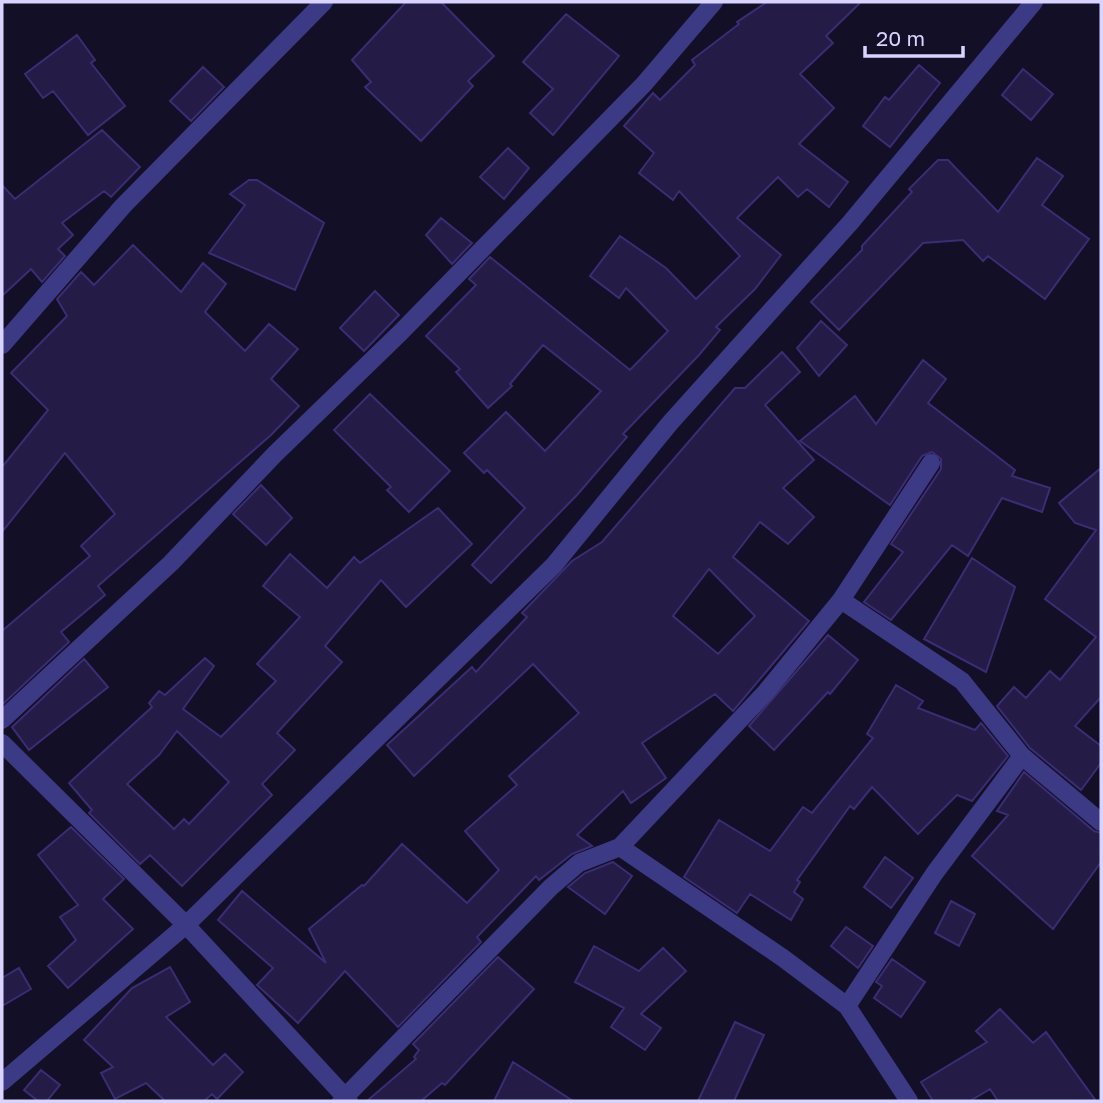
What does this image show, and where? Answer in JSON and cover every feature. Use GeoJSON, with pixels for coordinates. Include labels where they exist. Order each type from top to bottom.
{"type":"FeatureCollection","features":[{"type":"Feature","properties":{"kind":"street"},"geometry":{"type":"LineString","coordinates":[[2,345],[123,206],[324,2]]}},
{"type":"Feature","properties":{"kind":"street"},"geometry":{"type":"LineString","coordinates":[[2,720],[171,563],[275,454],[409,324],[644,84],[714,2]]}},
{"type":"Feature","properties":{"kind":"street"},"geometry":{"type":"LineString","coordinates":[[2,1082],[186,925],[554,565],[670,423],[850,223],[1034,2]]}},
{"type":"Feature","properties":{"kind":"street"},"geometry":{"type":"LineString","coordinates":[[2,743],[186,925],[345,1100],[551,887],[579,863],[620,847],[765,693],[841,600],[931,463]]}},
{"type":"Feature","properties":{"kind":"street"},"geometry":{"type":"LineString","coordinates":[[841,600],[962,681],[1022,756],[1101,822]]}},
{"type":"Feature","properties":{"kind":"street"},"geometry":{"type":"LineString","coordinates":[[847,1006],[934,874],[1022,756]]}},
{"type":"Feature","properties":{"kind":"street"},"geometry":{"type":"LineString","coordinates":[[620,847],[783,958],[847,1006],[909,1101]]}},
{"type":"Feature","properties":{"kind":"building"},"geometry":{"type":"Polygon","coordinates":[[[406,2],[441,2],[494,56],[468,81],[473,86],[421,141],[365,87],[371,82],[352,60],[406,2]]]}},
{"type":"Feature","properties":{"kind":"building"},"geometry":{"type":"Polygon","coordinates":[[[767,2],[861,2],[826,36],[833,43],[800,74],[834,108],[799,144],[848,182],[829,207],[807,189],[798,197],[778,177],[737,218],[781,255],[755,289],[716,327],[720,330],[699,355],[623,434],[627,437],[577,495],[491,583],[472,565],[525,508],[487,470],[484,473],[464,453],[506,412],[545,451],[601,391],[543,345],[510,384],[512,386],[488,408],[456,372],[460,369],[426,336],[476,285],[469,279],[490,257],[630,370],[668,331],[626,288],[619,298],[590,276],[620,236],[666,268],[696,299],[740,256],[679,191],[673,200],[639,173],[654,153],[624,126],[653,93],[660,100],[695,65],[692,60],[739,24],[737,22],[767,2]]]}},
{"type":"Feature","properties":{"kind":"building"},"geometry":{"type":"Polygon","coordinates":[[[566,14],[619,56],[553,135],[530,113],[553,89],[523,62],[566,14]]]}},
{"type":"Feature","properties":{"kind":"building"},"geometry":{"type":"Polygon","coordinates":[[[77,35],[95,60],[91,63],[125,106],[88,135],[53,91],[43,98],[25,74],[77,35]]]}},
{"type":"Feature","properties":{"kind":"building"},"geometry":{"type":"Polygon","coordinates":[[[919,65],[940,83],[890,147],[863,126],[885,97],[889,100],[919,65]]]}},
{"type":"Feature","properties":{"kind":"building"},"geometry":{"type":"Polygon","coordinates":[[[203,67],[224,87],[191,121],[170,101],[203,67]]]}},
{"type":"Feature","properties":{"kind":"building"},"geometry":{"type":"Polygon","coordinates":[[[1023,69],[1053,94],[1031,120],[1002,95],[1023,69]]]}},
{"type":"Feature","properties":{"kind":"building"},"geometry":{"type":"Polygon","coordinates":[[[102,130],[140,167],[111,197],[104,191],[62,223],[73,235],[58,249],[65,256],[42,282],[31,269],[2,296],[2,185],[15,199],[102,130]]]}},
{"type":"Feature","properties":{"kind":"building"},"geometry":{"type":"Polygon","coordinates":[[[508,148],[529,168],[504,199],[480,177],[508,148]]]}},
{"type":"Feature","properties":{"kind":"building"},"geometry":{"type":"Polygon","coordinates":[[[1037,158],[1063,176],[1042,205],[1089,239],[1045,299],[988,256],[983,261],[963,240],[923,243],[839,330],[811,302],[862,250],[862,246],[912,192],[909,189],[938,160],[948,160],[998,212],[1037,158]]]}},
{"type":"Feature","properties":{"kind":"building"},"geometry":{"type":"Polygon","coordinates":[[[249,180],[257,180],[324,223],[295,290],[209,253],[245,205],[230,194],[249,180]]]}},
{"type":"Feature","properties":{"kind":"building"},"geometry":{"type":"Polygon","coordinates":[[[441,218],[472,243],[452,264],[426,235],[441,218]]]}},
{"type":"Feature","properties":{"kind":"building"},"geometry":{"type":"Polygon","coordinates":[[[133,245],[181,292],[203,263],[226,284],[205,312],[245,351],[269,324],[298,349],[271,379],[299,406],[271,435],[98,586],[105,595],[61,632],[69,642],[2,705],[2,631],[90,556],[81,546],[115,514],[65,453],[2,532],[2,467],[48,410],[11,373],[67,316],[57,299],[81,272],[94,285],[133,245]]]}},
{"type":"Feature","properties":{"kind":"building"},"geometry":{"type":"Polygon","coordinates":[[[375,291],[399,315],[364,351],[340,328],[375,291]]]}},
{"type":"Feature","properties":{"kind":"building"},"geometry":{"type":"Polygon","coordinates":[[[821,321],[847,345],[819,376],[797,348],[821,321]]]}},
{"type":"Feature","properties":{"kind":"building"},"geometry":{"type":"Polygon","coordinates":[[[782,352],[800,372],[765,405],[814,460],[783,488],[814,517],[788,544],[760,522],[733,557],[809,621],[733,711],[715,694],[642,743],[666,778],[631,803],[623,791],[577,835],[592,846],[572,854],[539,880],[536,876],[477,937],[481,942],[398,1027],[345,971],[298,1023],[257,985],[273,968],[218,920],[242,891],[326,963],[309,929],[364,886],[402,844],[467,903],[499,870],[465,831],[517,785],[509,776],[579,713],[533,664],[414,776],[387,745],[472,667],[476,672],[527,617],[522,613],[572,561],[602,542],[735,388],[745,388],[782,352]],[[709,569],[673,616],[718,654],[755,616],[709,569]]]}},
{"type":"Feature","properties":{"kind":"building"},"geometry":{"type":"Polygon","coordinates":[[[923,360],[946,379],[928,403],[1015,470],[1012,476],[1050,488],[1042,512],[1002,498],[968,556],[952,545],[891,620],[864,602],[903,552],[891,544],[941,469],[941,459],[932,452],[922,456],[890,505],[800,441],[855,396],[876,424],[923,360]]]}},
{"type":"Feature","properties":{"kind":"building"},"geometry":{"type":"Polygon","coordinates":[[[370,394],[450,471],[409,512],[387,490],[391,487],[334,430],[370,394]]]}},
{"type":"Feature","properties":{"kind":"building"},"geometry":{"type":"Polygon","coordinates":[[[1101,468],[1101,697],[1075,726],[1101,746],[1101,763],[1081,790],[1030,748],[997,706],[1014,687],[1026,698],[1050,671],[1060,680],[1096,637],[1045,599],[1096,530],[1075,523],[1059,503],[1101,468]]]}},
{"type":"Feature","properties":{"kind":"building"},"geometry":{"type":"Polygon","coordinates":[[[261,485],[292,518],[266,545],[233,514],[261,485]]]}},
{"type":"Feature","properties":{"kind":"building"},"geometry":{"type":"Polygon","coordinates":[[[438,508],[472,544],[406,607],[381,580],[325,646],[342,662],[277,733],[295,750],[262,784],[272,795],[182,886],[150,855],[140,864],[89,813],[92,810],[69,783],[152,707],[149,703],[159,691],[165,695],[205,658],[214,666],[183,709],[221,737],[276,681],[257,664],[300,617],[263,586],[290,554],[327,588],[354,557],[360,563],[438,508]],[[177,731],[159,755],[127,784],[174,829],[184,819],[189,824],[229,782],[177,731]]]}},
{"type":"Feature","properties":{"kind":"building"},"geometry":{"type":"Polygon","coordinates":[[[972,558],[1015,587],[986,672],[924,639],[972,558]]]}},
{"type":"Feature","properties":{"kind":"building"},"geometry":{"type":"Polygon","coordinates":[[[828,635],[858,660],[830,694],[828,692],[774,750],[749,726],[828,635]]]}},
{"type":"Feature","properties":{"kind":"building"},"geometry":{"type":"Polygon","coordinates":[[[84,659],[108,687],[29,750],[12,727],[84,659]]]}},
{"type":"Feature","properties":{"kind":"building"},"geometry":{"type":"Polygon","coordinates":[[[896,685],[923,701],[918,708],[975,730],[981,723],[1008,756],[972,801],[957,795],[918,834],[872,787],[854,809],[850,806],[797,880],[800,882],[794,892],[803,899],[791,920],[750,894],[737,913],[684,877],[719,820],[770,851],[803,807],[812,813],[873,738],[867,734],[896,685]]]}},
{"type":"Feature","properties":{"kind":"building"},"geometry":{"type":"Polygon","coordinates":[[[1024,772],[1094,831],[1101,833],[1101,862],[1053,929],[972,856],[1008,815],[997,811],[1024,772]]]}},
{"type":"Feature","properties":{"kind":"building"},"geometry":{"type":"Polygon","coordinates":[[[71,827],[124,879],[103,899],[133,929],[68,988],[48,966],[76,940],[60,917],[78,905],[38,855],[71,827]]]}},
{"type":"Feature","properties":{"kind":"building"},"geometry":{"type":"Polygon","coordinates":[[[885,857],[913,878],[891,908],[864,887],[885,857]]]}},
{"type":"Feature","properties":{"kind":"building"},"geometry":{"type":"Polygon","coordinates":[[[613,862],[632,876],[605,914],[568,887],[585,873],[613,862]]]}},
{"type":"Feature","properties":{"kind":"building"},"geometry":{"type":"Polygon","coordinates":[[[951,901],[975,914],[959,946],[935,933],[951,901]]]}},
{"type":"Feature","properties":{"kind":"building"},"geometry":{"type":"Polygon","coordinates":[[[846,927],[873,946],[858,968],[831,946],[846,927]]]}},
{"type":"Feature","properties":{"kind":"building"},"geometry":{"type":"Polygon","coordinates":[[[594,946],[639,971],[663,948],[686,971],[641,1014],[661,1028],[645,1050],[611,1027],[624,1008],[575,982],[594,946]]]}},
{"type":"Feature","properties":{"kind":"building"},"geometry":{"type":"Polygon","coordinates":[[[498,957],[534,989],[445,1085],[442,1083],[421,1101],[367,1101],[416,1059],[414,1057],[419,1050],[413,1044],[498,957]]]}},
{"type":"Feature","properties":{"kind":"building"},"geometry":{"type":"Polygon","coordinates":[[[892,959],[925,982],[901,1017],[874,998],[882,986],[876,982],[892,959]]]}},
{"type":"Feature","properties":{"kind":"building"},"geometry":{"type":"Polygon","coordinates":[[[170,967],[190,1002],[166,1017],[213,1065],[225,1054],[243,1072],[217,1099],[212,1094],[204,1101],[165,1101],[146,1083],[115,1099],[101,1073],[113,1067],[84,1040],[132,988],[170,967]]]}},
{"type":"Feature","properties":{"kind":"building"},"geometry":{"type":"Polygon","coordinates":[[[19,968],[31,989],[2,1006],[2,978],[19,968]]]}},
{"type":"Feature","properties":{"kind":"building"},"geometry":{"type":"Polygon","coordinates":[[[1000,1009],[1033,1043],[1046,1032],[1096,1101],[998,1101],[990,1089],[970,1101],[933,1101],[921,1082],[987,1042],[976,1031],[1000,1009]]]}},
{"type":"Feature","properties":{"kind":"building"},"geometry":{"type":"Polygon","coordinates":[[[735,1022],[764,1035],[734,1101],[698,1101],[735,1022]]]}},
{"type":"Feature","properties":{"kind":"building"},"geometry":{"type":"Polygon","coordinates":[[[513,1062],[573,1101],[494,1101],[513,1062]]]}},
{"type":"Feature","properties":{"kind":"building"},"geometry":{"type":"Polygon","coordinates":[[[41,1070],[60,1085],[47,1101],[38,1101],[24,1090],[41,1070]]]}}]}
